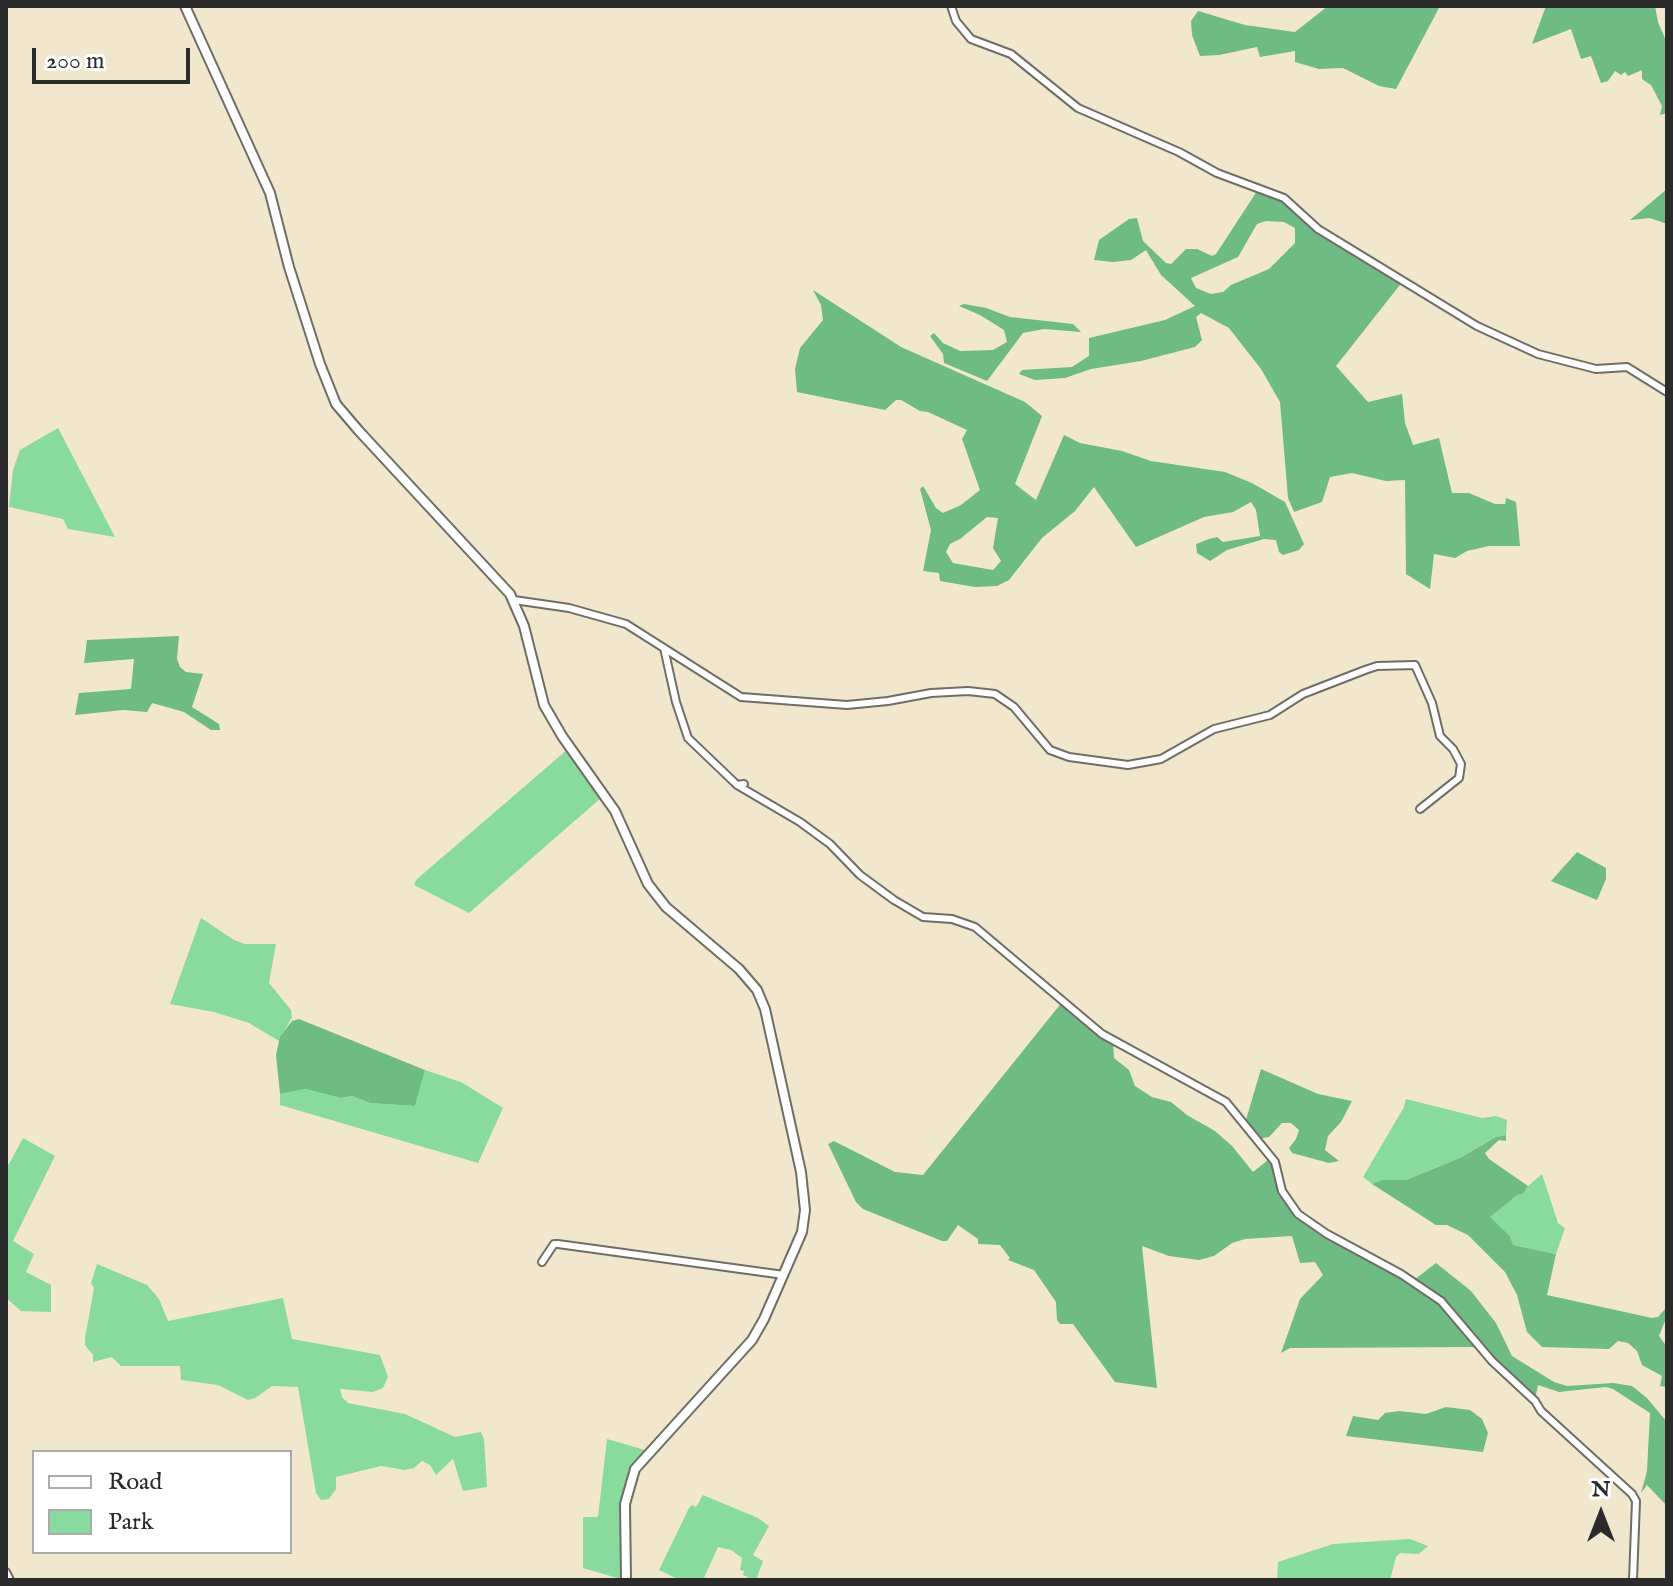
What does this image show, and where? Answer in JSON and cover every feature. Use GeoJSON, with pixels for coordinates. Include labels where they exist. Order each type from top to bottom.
{"type":"FeatureCollection","features":[{"type":"Feature","properties":{"kind":"main road"},"geometry":{"type":"LineString","coordinates":[[185,6],[263,176],[289,267],[336,404],[514,600],[524,626],[544,705],[615,811],[648,884],[666,907],[739,969],[760,996],[804,1194],[802,1232],[752,1340],[635,1469],[625,1504],[626,1580]]}},
{"type":"Feature","properties":{"kind":"street"},"geometry":{"type":"LineString","coordinates":[[951,6],[956,21],[971,39],[1011,54],[1084,111],[1179,152],[1217,173],[1284,198],[1318,229],[1477,326],[1538,354],[1596,369],[1627,367],[1667,392]]}},
{"type":"Feature","properties":{"kind":"street"},"geometry":{"type":"LineString","coordinates":[[514,600],[549,603],[611,619],[639,631],[735,694],[754,699],[847,705],[931,693],[968,691],[995,694],[1014,707],[1050,750],[1069,757],[1128,765],[1161,759],[1214,729],[1270,715],[1303,694],[1365,670],[1377,666],[1415,665],[1432,703],[1440,736],[1453,749],[1461,764],[1459,778],[1420,809]]}},
{"type":"Feature","properties":{"kind":"street"},"geometry":{"type":"LineString","coordinates":[[664,648],[688,738],[741,784],[830,844],[860,875],[894,900],[923,917],[952,919],[975,927],[1102,1034],[1226,1102],[1277,1166],[1282,1191],[1298,1214],[1441,1301],[1492,1361],[1535,1401],[1541,1411],[1632,1494],[1636,1501],[1633,1580]]}},
{"type":"Feature","properties":{"kind":"street"},"geometry":{"type":"LineString","coordinates":[[542,1262],[554,1244],[558,1244],[784,1275]]}},
{"type":"Feature","properties":{"kind":"street"},"geometry":{"type":"LineString","coordinates":[[6,1572],[10,1580]]}},
{"type":"Feature","properties":{"kind":"green space"},"geometry":{"type":"Polygon","coordinates":[[[1328,6],[1440,6],[1396,89],[1379,86],[1343,68],[1319,69],[1295,62],[1295,51],[1260,57],[1257,47],[1200,56],[1192,35],[1191,21],[1198,11],[1245,25],[1295,32],[1328,6]]]}},
{"type":"Feature","properties":{"kind":"green space"},"geometry":{"type":"Polygon","coordinates":[[[1546,6],[1655,6],[1667,43],[1667,113],[1660,115],[1662,106],[1651,85],[1642,79],[1642,70],[1628,76],[1625,72],[1621,75],[1615,71],[1608,81],[1601,83],[1591,56],[1581,59],[1571,29],[1532,44],[1546,6]]]}},
{"type":"Feature","properties":{"kind":"green space"},"geometry":{"type":"Polygon","coordinates":[[[1259,188],[1288,202],[1305,220],[1403,281],[1336,366],[1368,402],[1402,394],[1405,423],[1413,445],[1439,438],[1452,493],[1469,493],[1495,504],[1505,504],[1506,498],[1516,502],[1520,546],[1489,546],[1467,551],[1455,558],[1434,554],[1430,589],[1406,574],[1405,480],[1386,481],[1352,473],[1330,477],[1322,502],[1294,512],[1288,498],[1280,402],[1261,369],[1229,328],[1201,313],[1196,317],[1202,340],[1195,347],[1141,361],[1091,369],[1065,378],[1035,380],[1019,374],[1022,370],[1072,367],[1089,356],[1089,338],[1165,320],[1195,306],[1161,275],[1146,250],[1131,260],[1094,260],[1099,240],[1129,219],[1137,218],[1143,241],[1166,263],[1171,264],[1186,249],[1197,249],[1212,256],[1259,188]],[[1284,222],[1257,224],[1238,257],[1191,278],[1196,288],[1211,294],[1223,292],[1231,285],[1269,269],[1295,243],[1295,228],[1284,222]]]}},
{"type":"Feature","properties":{"kind":"green space"},"geometry":{"type":"Polygon","coordinates":[[[1667,189],[1667,224],[1650,218],[1630,220],[1667,189]]]}},
{"type":"Feature","properties":{"kind":"green space"},"geometry":{"type":"Polygon","coordinates":[[[813,290],[901,347],[1025,402],[1042,416],[1015,484],[1036,500],[1064,435],[1080,443],[1122,451],[1151,461],[1225,472],[1252,483],[1285,502],[1304,544],[1299,550],[1283,555],[1276,540],[1264,539],[1227,550],[1210,561],[1197,553],[1196,544],[1209,539],[1217,537],[1223,542],[1260,536],[1256,510],[1251,502],[1233,512],[1204,517],[1136,547],[1094,487],[1075,511],[1042,538],[1009,580],[997,586],[975,587],[940,581],[939,573],[923,571],[931,530],[920,489],[923,486],[936,508],[943,513],[961,505],[980,490],[962,439],[967,430],[901,400],[896,400],[885,410],[797,392],[795,369],[800,348],[823,320],[821,305],[813,290]],[[987,517],[950,544],[946,552],[953,563],[993,570],[1001,561],[993,548],[998,518],[987,517]]]}},
{"type":"Feature","properties":{"kind":"green space"},"geometry":{"type":"Polygon","coordinates":[[[964,304],[1010,317],[1073,324],[1081,332],[1044,329],[1023,333],[987,381],[944,363],[943,354],[930,336],[934,333],[943,343],[960,351],[993,350],[1007,342],[1004,330],[959,306],[964,304]]]}},
{"type":"Feature","properties":{"kind":"green space"},"geometry":{"type":"Polygon","coordinates":[[[58,428],[115,537],[68,529],[63,519],[9,507],[13,470],[20,450],[58,428]]]}},
{"type":"Feature","properties":{"kind":"green space"},"geometry":{"type":"Polygon","coordinates":[[[179,636],[177,659],[180,667],[186,672],[203,674],[192,707],[219,724],[220,730],[211,730],[184,712],[152,703],[147,712],[123,710],[75,715],[79,693],[131,689],[134,659],[84,663],[87,640],[179,636]]]}},
{"type":"Feature","properties":{"kind":"green space"},"geometry":{"type":"Polygon","coordinates":[[[568,749],[602,797],[469,913],[414,885],[416,880],[568,749]]]}},
{"type":"Feature","properties":{"kind":"green space"},"geometry":{"type":"Polygon","coordinates":[[[1577,852],[1606,868],[1606,879],[1597,900],[1551,881],[1577,852]]]}},
{"type":"Feature","properties":{"kind":"green space"},"geometry":{"type":"Polygon","coordinates":[[[201,918],[245,944],[276,944],[269,983],[291,1010],[292,1017],[279,1041],[249,1023],[214,1012],[170,1004],[201,918]]]}},
{"type":"Feature","properties":{"kind":"green space"},"geometry":{"type":"Polygon","coordinates":[[[1063,1001],[1113,1041],[1114,1058],[1129,1070],[1135,1086],[1152,1097],[1171,1102],[1215,1131],[1253,1172],[1273,1156],[1281,1186],[1296,1209],[1316,1226],[1414,1280],[1436,1263],[1471,1291],[1496,1323],[1512,1356],[1554,1382],[1567,1386],[1613,1383],[1632,1386],[1647,1398],[1667,1422],[1667,1506],[1647,1485],[1641,1493],[1647,1471],[1650,1413],[1613,1389],[1559,1392],[1538,1385],[1535,1399],[1478,1347],[1290,1348],[1281,1353],[1300,1299],[1323,1275],[1315,1262],[1300,1263],[1292,1236],[1245,1239],[1232,1243],[1214,1256],[1199,1260],[1169,1256],[1142,1246],[1157,1388],[1115,1382],[1073,1324],[1060,1324],[1057,1320],[1056,1302],[1034,1270],[1008,1260],[1010,1258],[1000,1245],[978,1244],[978,1239],[958,1225],[947,1241],[942,1241],[863,1209],[856,1202],[828,1144],[834,1141],[895,1172],[923,1175],[1063,1001]]]}},
{"type":"Feature","properties":{"kind":"green space"},"geometry":{"type":"Polygon","coordinates":[[[299,1019],[425,1070],[415,1106],[370,1103],[352,1096],[341,1098],[305,1089],[280,1094],[276,1055],[280,1037],[292,1021],[299,1019]]]}},
{"type":"Feature","properties":{"kind":"green space"},"geometry":{"type":"Polygon","coordinates":[[[1261,1069],[1318,1094],[1352,1101],[1341,1122],[1328,1136],[1325,1150],[1339,1161],[1329,1163],[1292,1153],[1289,1148],[1299,1130],[1291,1123],[1282,1123],[1269,1137],[1258,1139],[1245,1123],[1261,1069]]]}},
{"type":"Feature","properties":{"kind":"green space"},"geometry":{"type":"Polygon","coordinates":[[[425,1070],[461,1082],[503,1108],[478,1163],[280,1105],[280,1094],[305,1089],[341,1098],[352,1096],[370,1103],[415,1106],[425,1070]]]}},
{"type":"Feature","properties":{"kind":"green space"},"geometry":{"type":"Polygon","coordinates":[[[1406,1099],[1482,1118],[1496,1116],[1507,1120],[1506,1135],[1406,1180],[1382,1180],[1372,1184],[1363,1177],[1406,1099]]]}},
{"type":"Feature","properties":{"kind":"green space"},"geometry":{"type":"Polygon","coordinates":[[[1506,1135],[1506,1141],[1499,1140],[1485,1153],[1528,1186],[1523,1194],[1517,1195],[1490,1217],[1510,1236],[1513,1245],[1556,1254],[1547,1295],[1652,1318],[1658,1317],[1665,1309],[1665,1321],[1659,1336],[1667,1347],[1667,1387],[1660,1386],[1662,1376],[1642,1365],[1637,1351],[1628,1343],[1618,1341],[1609,1349],[1542,1347],[1527,1332],[1517,1295],[1505,1272],[1468,1235],[1447,1225],[1436,1225],[1372,1184],[1382,1180],[1406,1180],[1506,1135]]]}},
{"type":"Feature","properties":{"kind":"green space"},"geometry":{"type":"Polygon","coordinates":[[[23,1138],[55,1156],[13,1241],[34,1254],[26,1272],[51,1285],[51,1312],[21,1311],[6,1298],[6,1165],[23,1138]]]}},
{"type":"Feature","properties":{"kind":"green space"},"geometry":{"type":"Polygon","coordinates":[[[1542,1174],[1558,1223],[1565,1228],[1556,1254],[1513,1245],[1510,1236],[1489,1217],[1517,1195],[1523,1194],[1542,1174]]]}},
{"type":"Feature","properties":{"kind":"green space"},"geometry":{"type":"Polygon","coordinates":[[[97,1264],[147,1285],[159,1299],[168,1321],[283,1298],[292,1339],[380,1355],[388,1377],[383,1388],[373,1392],[340,1389],[348,1403],[405,1414],[455,1437],[481,1432],[487,1487],[463,1491],[453,1459],[436,1475],[430,1465],[422,1461],[414,1468],[405,1470],[381,1466],[336,1477],[336,1489],[329,1499],[321,1500],[316,1493],[298,1387],[272,1386],[248,1400],[218,1385],[181,1380],[180,1366],[121,1366],[112,1357],[93,1362],[85,1338],[94,1288],[91,1283],[97,1264]]]}},
{"type":"Feature","properties":{"kind":"green space"},"geometry":{"type":"Polygon","coordinates":[[[1446,1407],[1470,1410],[1482,1419],[1488,1433],[1483,1452],[1346,1436],[1353,1416],[1378,1420],[1385,1413],[1426,1414],[1446,1407]]]}},
{"type":"Feature","properties":{"kind":"green space"},"geometry":{"type":"Polygon","coordinates":[[[607,1439],[645,1450],[629,1472],[622,1497],[624,1580],[583,1568],[583,1517],[598,1517],[607,1439]]]}},
{"type":"Feature","properties":{"kind":"green space"},"geometry":{"type":"Polygon","coordinates":[[[703,1495],[758,1518],[769,1526],[753,1555],[763,1561],[756,1580],[747,1580],[748,1577],[743,1575],[744,1571],[740,1570],[742,1558],[731,1550],[718,1547],[703,1580],[680,1580],[659,1570],[689,1508],[692,1505],[696,1507],[703,1495]]]}},
{"type":"Feature","properties":{"kind":"green space"},"geometry":{"type":"Polygon","coordinates":[[[1410,1539],[1428,1546],[1419,1554],[1400,1553],[1390,1580],[1277,1580],[1278,1562],[1333,1544],[1410,1539]]]}}]}
